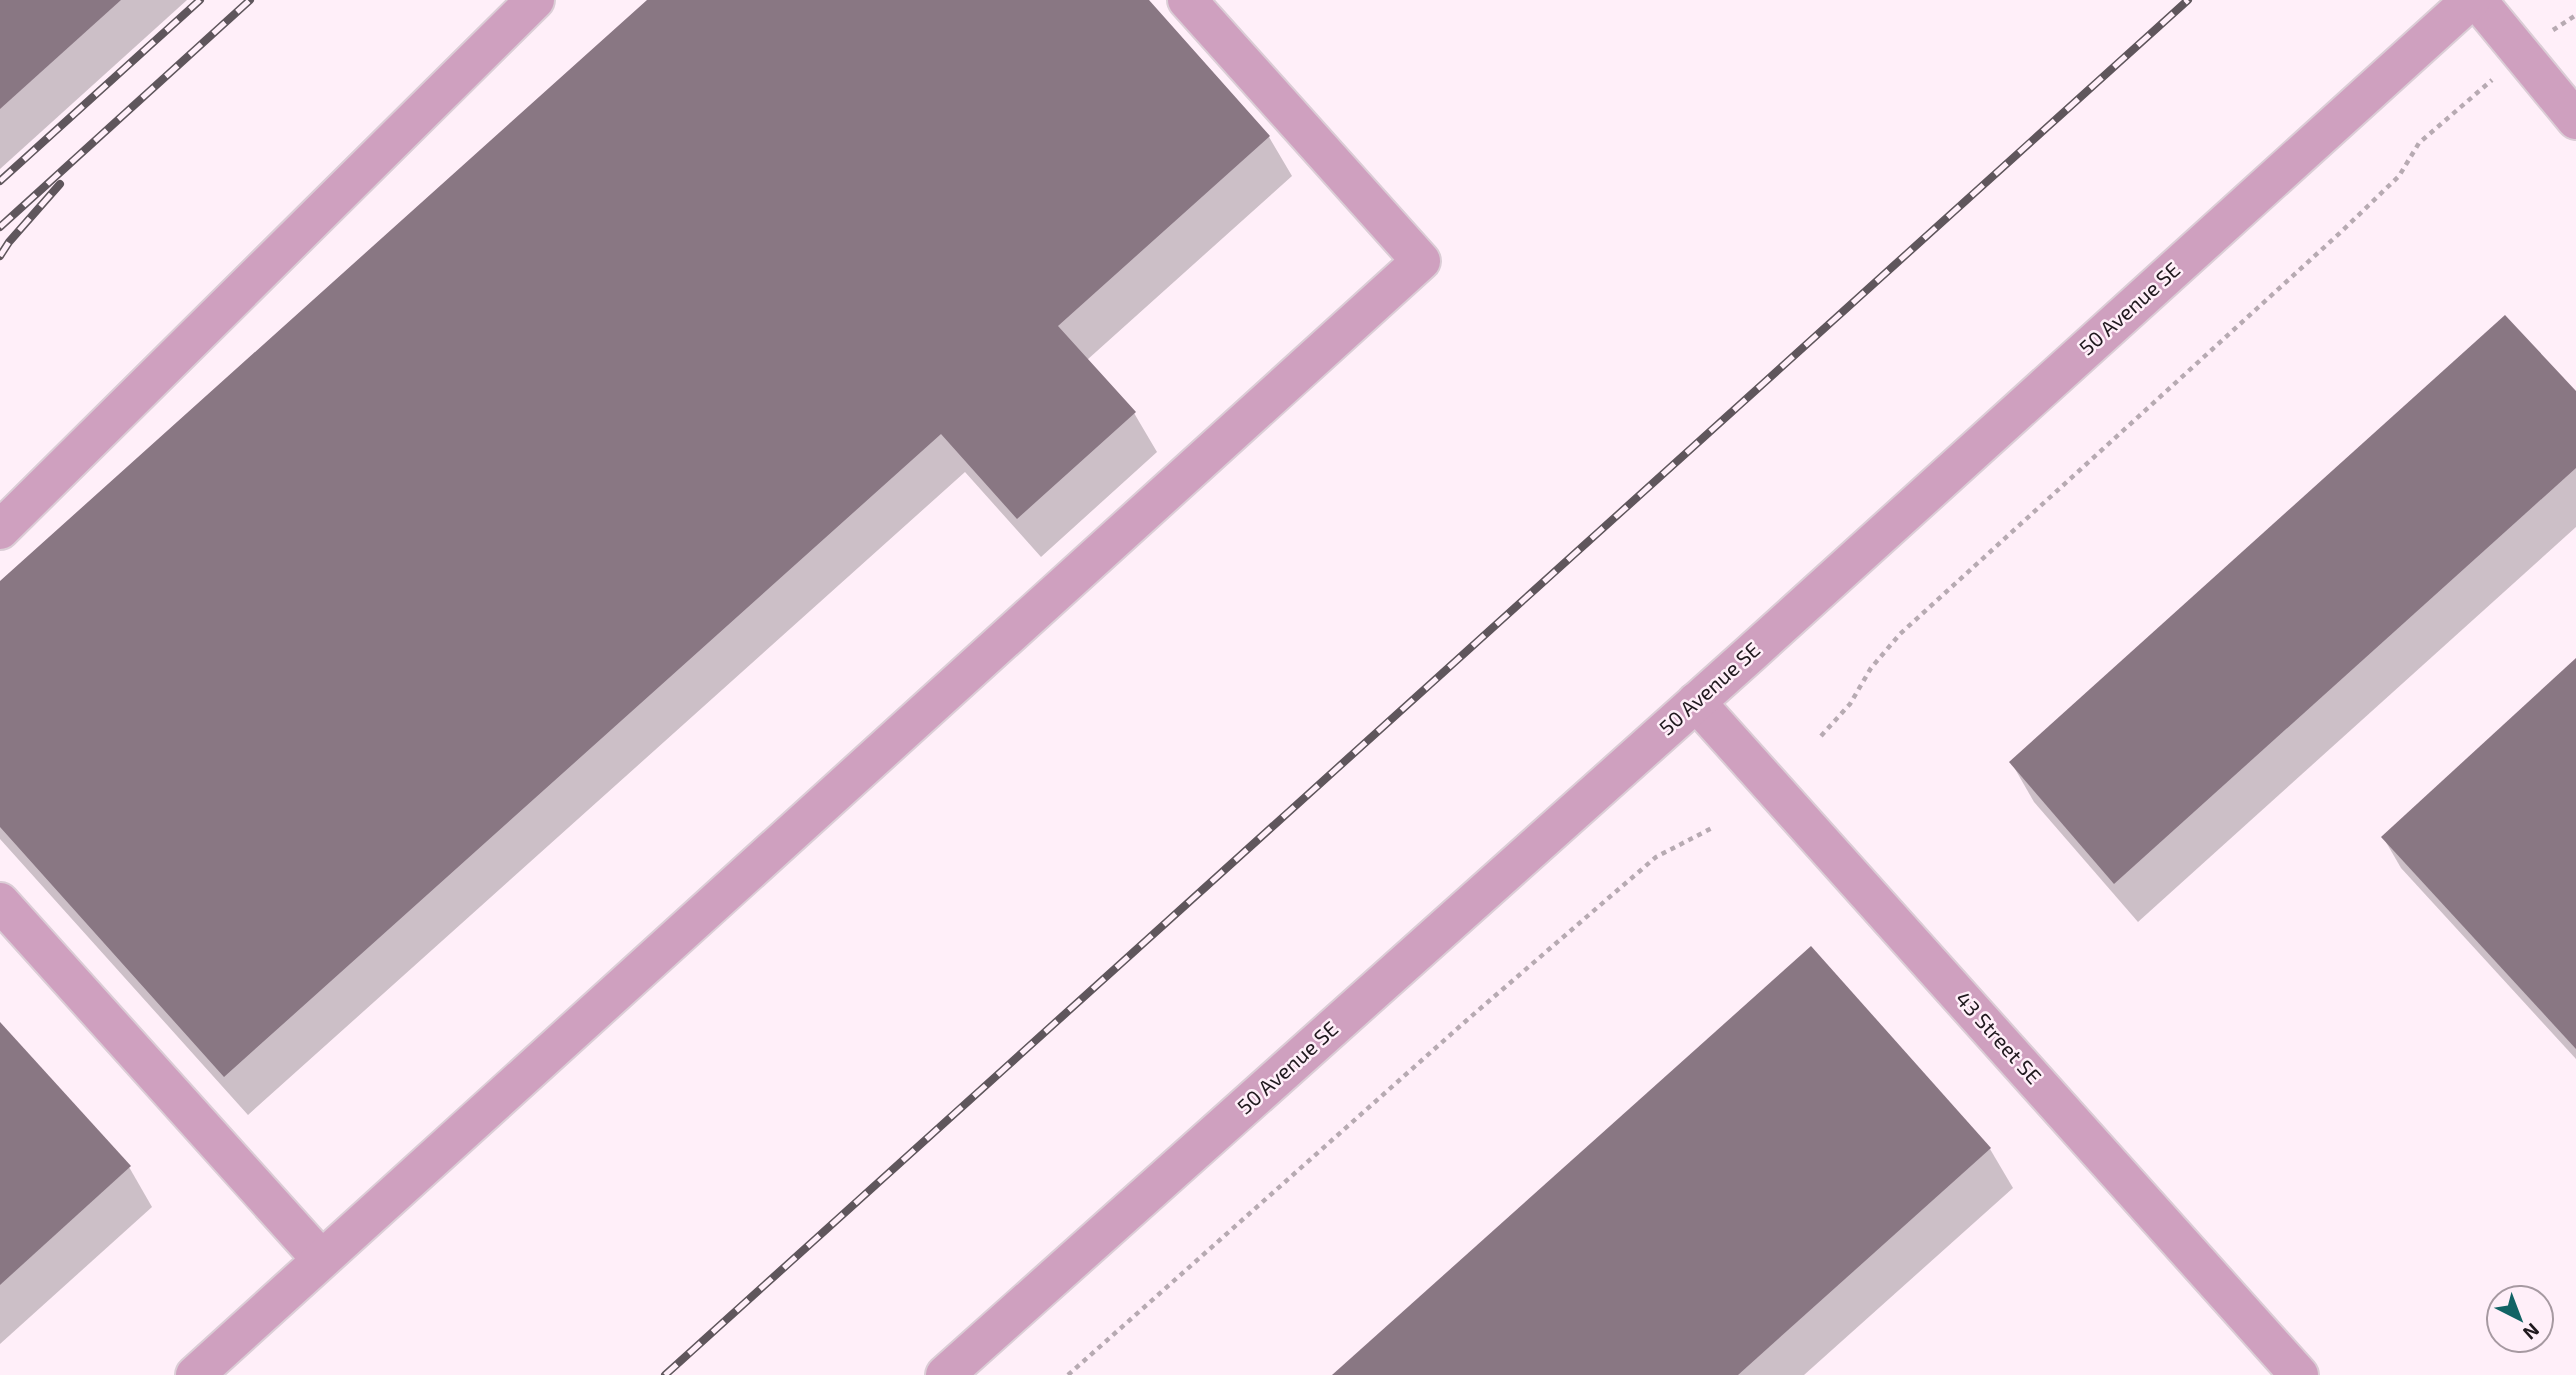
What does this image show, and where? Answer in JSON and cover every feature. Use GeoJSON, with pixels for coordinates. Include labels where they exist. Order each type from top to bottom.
{"type":"FeatureCollection","features":[{"type":"Feature","properties":{"kind":"street"},"geometry":{"type":"LineString","coordinates":[[0,530],[535,0]]}},
{"type":"Feature","properties":{"kind":"street"},"geometry":{"type":"LineString","coordinates":[[195,1375],[1422,261],[1187,0]]}},
{"type":"Feature","properties":{"kind":"street","name":"50 Avenue SE"},"geometry":{"type":"LineString","coordinates":[[944,1375],[1696,702],[2471,0]]}},
{"type":"Feature","properties":{"kind":"street"},"geometry":{"type":"LineString","coordinates":[[2477,0],[2576,120]]}},
{"type":"Feature","properties":{"kind":"street","name":"43 Street SE"},"geometry":{"type":"LineString","coordinates":[[1696,702],[2299,1375]]}},
{"type":"Feature","properties":{"kind":"street"},"geometry":{"type":"LineString","coordinates":[[0,902],[321,1259]]}},
{"type":"Feature","properties":{"kind":"path"},"geometry":{"type":"LineString","coordinates":[[1821,736],[1850,704],[1871,668],[1900,634],[2350,224],[2399,176],[2419,143],[2444,120],[2468,103],[2521,53],[2576,15]]}},
{"type":"Feature","properties":{"kind":"path"},"geometry":{"type":"LineString","coordinates":[[1068,1375],[1467,1020],[1656,857],[1688,838],[1712,828]]}},
{"type":"Feature","properties":{"kind":"building"},"geometry":{"type":"Polygon","coordinates":[[[0,0],[121,0],[0,109],[0,0]]]}},
{"type":"Feature","properties":{"kind":"building"},"geometry":{"type":"Polygon","coordinates":[[[647,0],[1149,0],[1270,136],[1058,326],[1136,412],[1017,519],[941,434],[224,1077],[0,827],[0,581],[647,0]]]}},
{"type":"Feature","properties":{"kind":"building"},"geometry":{"type":"Polygon","coordinates":[[[2505,315],[2576,391],[2576,468],[2114,884],[2009,762],[2505,315]]]}},
{"type":"Feature","properties":{"kind":"building"},"geometry":{"type":"Polygon","coordinates":[[[2576,658],[2576,1049],[2381,837],[2576,658]]]}},
{"type":"Feature","properties":{"kind":"building"},"geometry":{"type":"Polygon","coordinates":[[[1811,946],[1991,1148],[1738,1375],[1332,1375],[1811,946]]]}},
{"type":"Feature","properties":{"kind":"building"},"geometry":{"type":"Polygon","coordinates":[[[0,1022],[131,1166],[0,1285],[0,1022]]]}},
{"type":"Feature","properties":{"kind":"railway"},"geometry":{"type":"LineString","coordinates":[[0,181],[200,0]]}},
{"type":"Feature","properties":{"kind":"railway"},"geometry":{"type":"LineString","coordinates":[[0,227],[250,0]]}},
{"type":"Feature","properties":{"kind":"railway"},"geometry":{"type":"LineString","coordinates":[[665,1375],[2188,0]]}},
{"type":"Feature","properties":{"kind":"railway"},"geometry":{"type":"LineString","coordinates":[[0,256],[60,184]]}}]}
